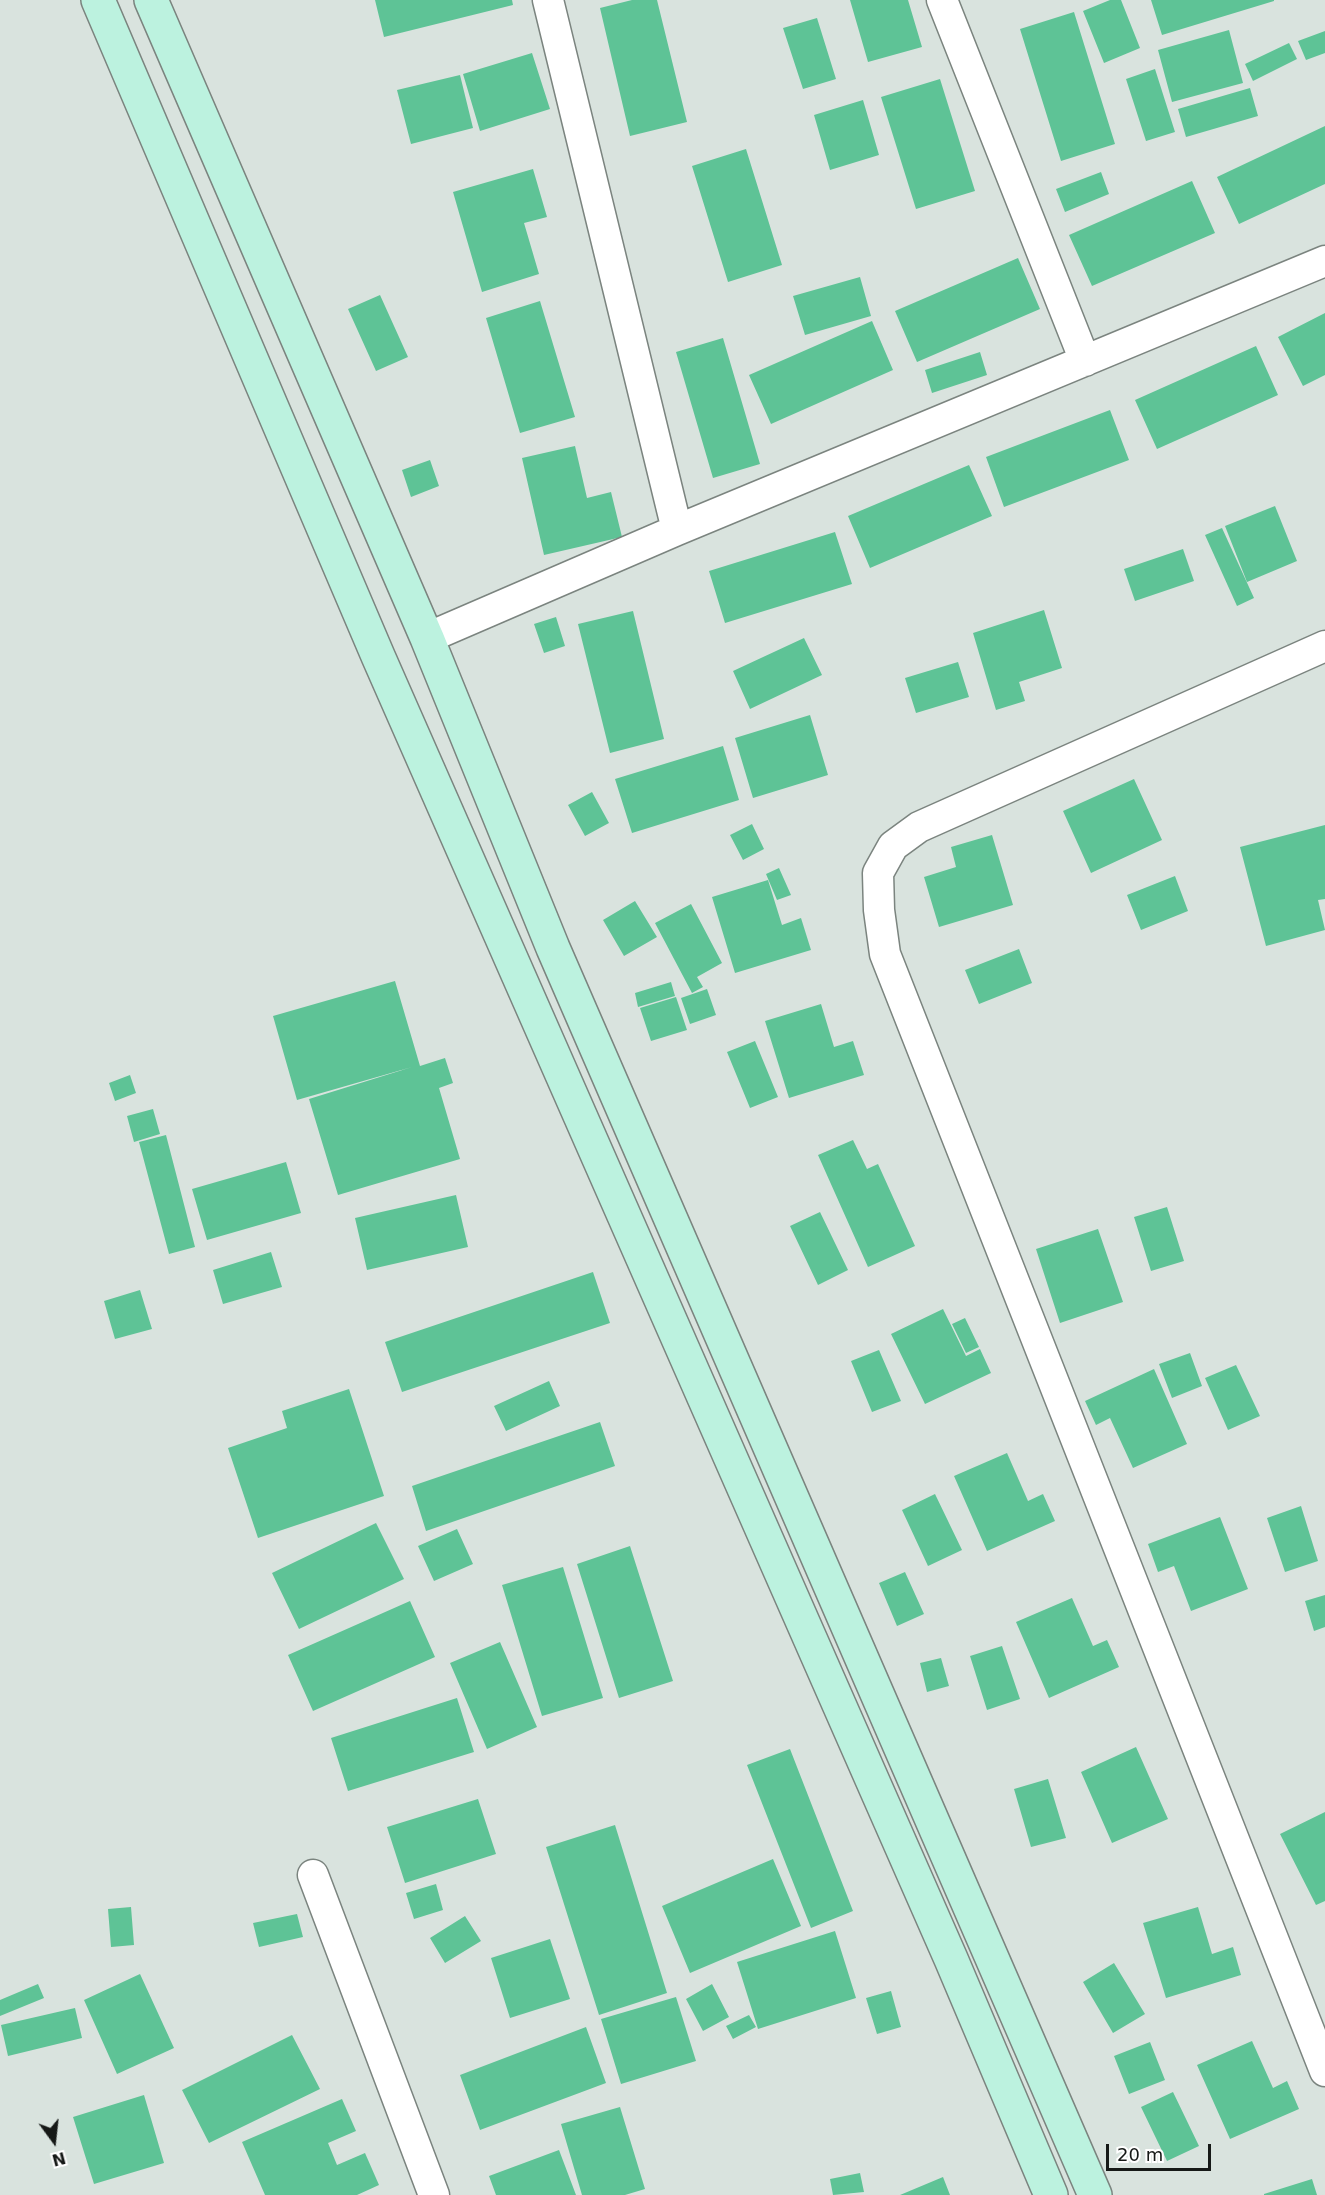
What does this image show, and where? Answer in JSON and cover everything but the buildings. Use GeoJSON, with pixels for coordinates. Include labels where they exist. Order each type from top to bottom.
{"type":"FeatureCollection","features":[{"type":"Feature","properties":{"kind":"street"},"geometry":{"type":"LineString","coordinates":[[98,0],[378,656],[951,1959],[1051,2195]]}},
{"type":"Feature","properties":{"kind":"street"},"geometry":{"type":"LineString","coordinates":[[151,0],[427,638],[553,948],[1095,2195]]}},
{"type":"Feature","properties":{"kind":"street"},"geometry":{"type":"LineString","coordinates":[[548,0],[677,530]]}},
{"type":"Feature","properties":{"kind":"street"},"geometry":{"type":"LineString","coordinates":[[942,0],[1085,361]]}},
{"type":"Feature","properties":{"kind":"street"},"geometry":{"type":"LineString","coordinates":[[427,638],[677,530],[1325,261]]}},
{"type":"Feature","properties":{"kind":"street"},"geometry":{"type":"LineString","coordinates":[[1325,646],[919,827],[893,846],[878,873],[879,910],[885,954],[1325,2071]]}},
{"type":"Feature","properties":{"kind":"street"},"geometry":{"type":"LineString","coordinates":[[313,1875],[434,2195]]}}]}
